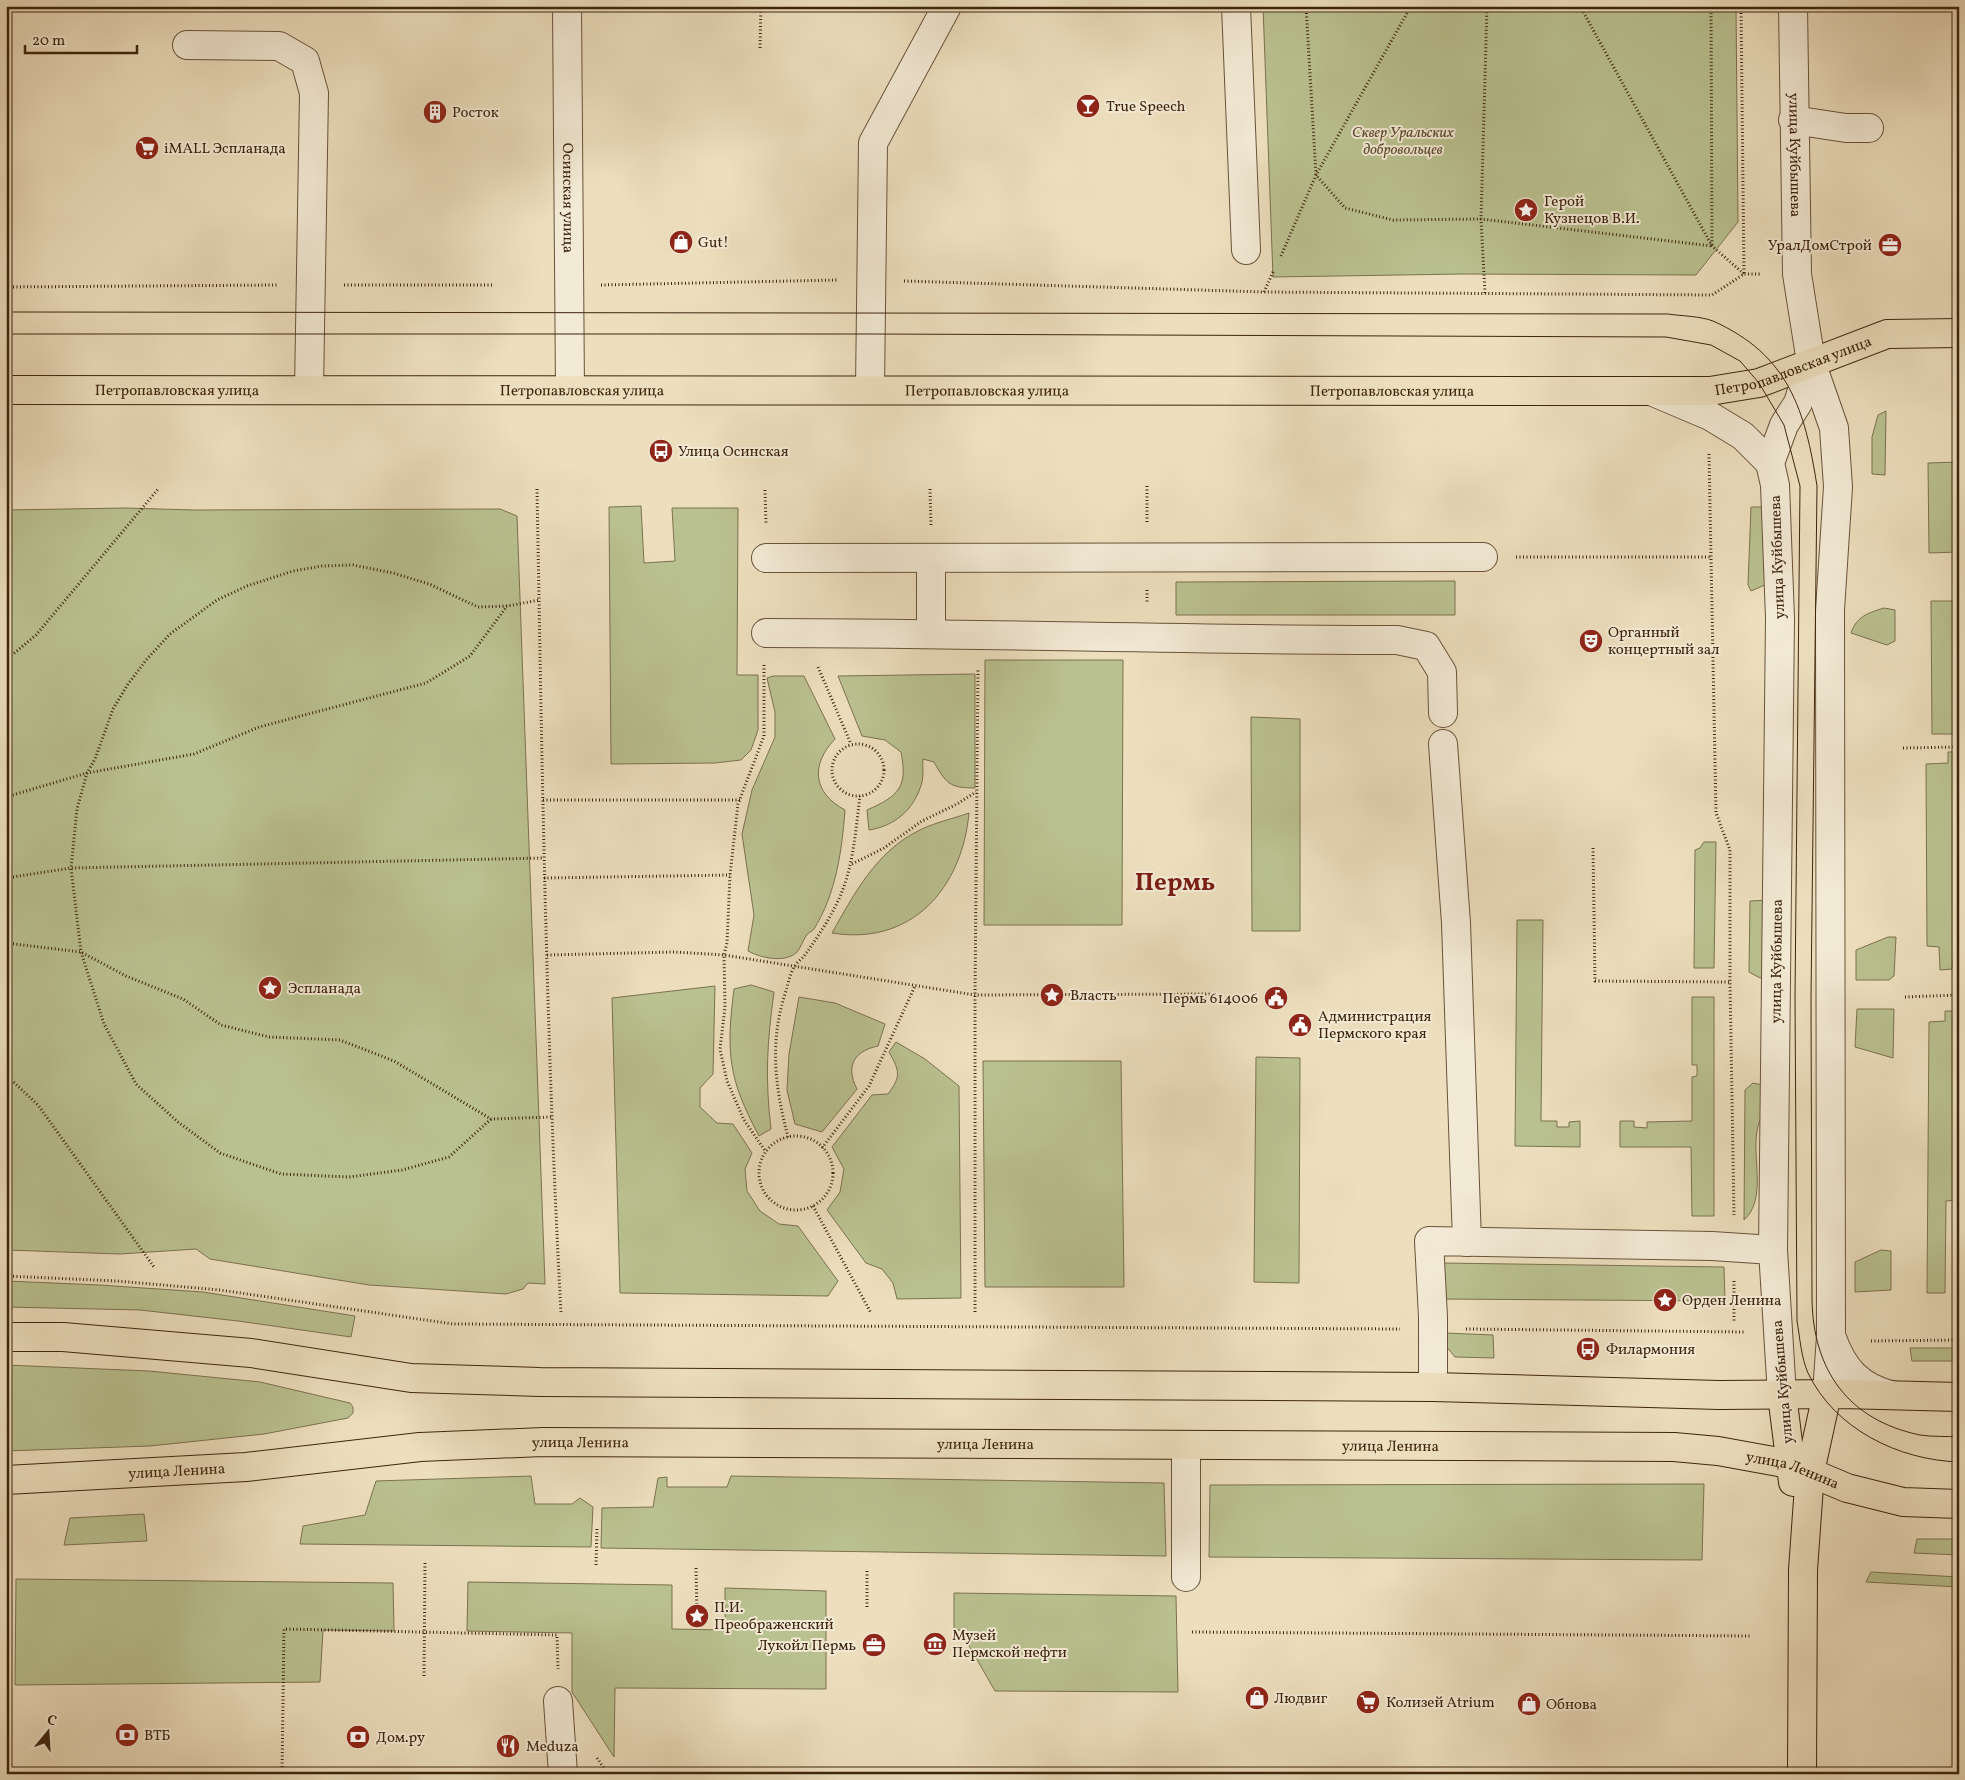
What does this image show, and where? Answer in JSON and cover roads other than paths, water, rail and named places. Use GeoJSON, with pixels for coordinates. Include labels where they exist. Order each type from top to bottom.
{"type":"FeatureCollection","features":[{"type":"Feature","properties":{"kind":"main road","name":"Петропавловская улица"},"geometry":{"type":"LineString","coordinates":[[6,390],[870,389],[1710,391],[1759,383],[1887,334],[1959,333]]}},
{"type":"Feature","properties":{"kind":"main road"},"geometry":{"type":"LineString","coordinates":[[6,1337],[63,1337],[251,1353],[411,1378],[540,1382],[1434,1387],[1959,1397]]}},
{"type":"Feature","properties":{"kind":"main road","name":"улица Куйбышева"},"geometry":{"type":"LineString","coordinates":[[1800,1468],[1827,1394]]}},
{"type":"Feature","properties":{"kind":"main road","name":"улица Куйбышева"},"geometry":{"type":"LineString","coordinates":[[1782,1395],[1800,1468],[1803,1570],[1802,1774]]}},
{"type":"Feature","properties":{"kind":"main road","name":"улица Ленина"},"geometry":{"type":"LineString","coordinates":[[6,1480],[246,1468],[420,1447],[543,1442],[1674,1447],[1718,1451],[1800,1468],[1847,1488],[1903,1502],[1959,1504]]}},
{"type":"Feature","properties":{"kind":"street","name":"Осинская улица"},"geometry":{"type":"LineString","coordinates":[[567,6],[570,390]]}},
{"type":"Feature","properties":{"kind":"street"},"geometry":{"type":"LineString","coordinates":[[870,389],[873,143],[947,6]]}},
{"type":"Feature","properties":{"kind":"street"},"geometry":{"type":"LineString","coordinates":[[1236,6],[1246,250]]}},
{"type":"Feature","properties":{"kind":"street","name":"улица Куйбышева"},"geometry":{"type":"LineString","coordinates":[[1793,6],[1793,120],[1797,274],[1811,362],[1834,428],[1838,487],[1830,620],[1831,1336],[1827,1394]]}},
{"type":"Feature","properties":{"kind":"street"},"geometry":{"type":"LineString","coordinates":[[187,45],[279,46],[305,61],[314,93],[309,390]]}},
{"type":"Feature","properties":{"kind":"street"},"geometry":{"type":"LineString","coordinates":[[1793,120],[1846,128],[1869,128]]}},
{"type":"Feature","properties":{"kind":"street","name":"улица Куйбышева"},"geometry":{"type":"LineString","coordinates":[[1782,1395],[1773,1250],[1780,618],[1775,485],[1770,463],[1784,425],[1798,404],[1811,362]]}},
{"type":"Feature","properties":{"kind":"street"},"geometry":{"type":"LineString","coordinates":[[1651,391],[1710,416],[1743,436],[1770,463]]}},
{"type":"Feature","properties":{"kind":"street"},"geometry":{"type":"LineString","coordinates":[[766,558],[1483,558]]}},
{"type":"Feature","properties":{"kind":"street"},"geometry":{"type":"LineString","coordinates":[[931,558],[931,633]]}},
{"type":"Feature","properties":{"kind":"street"},"geometry":{"type":"LineString","coordinates":[[779,633],[931,633],[1205,640],[1398,640],[1426,646],[1442,672],[1443,713]]}},
{"type":"Feature","properties":{"kind":"street"},"geometry":{"type":"LineString","coordinates":[[1443,744],[1456,923],[1466,1242]]}},
{"type":"Feature","properties":{"kind":"street"},"geometry":{"type":"LineString","coordinates":[[1434,1387],[1434,1329],[1429,1241],[1773,1250]]}},
{"type":"Feature","properties":{"kind":"street"},"geometry":{"type":"LineString","coordinates":[[1831,1336],[1836,1351],[1852,1376],[1875,1391],[1895,1396]]}},
{"type":"Feature","properties":{"kind":"street"},"geometry":{"type":"LineString","coordinates":[[1186,1445],[1186,1577]]}},
{"type":"Feature","properties":{"kind":"street"},"geometry":{"type":"LineString","coordinates":[[558,1701],[563,1774]]}},
{"type":"Feature","properties":{"kind":"tram line"},"geometry":{"type":"LineString","coordinates":[[6,312],[1668,314],[1708,319],[1739,335],[1760,350],[1776,368],[1789,388],[1799,409],[1806,433],[1817,486],[1811,997],[1812,1299],[1814,1325],[1819,1348],[1828,1369],[1839,1388],[1854,1404],[1873,1417],[1895,1428],[1920,1435],[1959,1437]]}},
{"type":"Feature","properties":{"kind":"tram line"},"geometry":{"type":"LineString","coordinates":[[6,334],[870,334],[1666,337],[1711,345],[1740,361],[1759,383],[1784,425],[1800,486],[1795,997],[1797,1321],[1802,1354],[1808,1373],[1820,1393],[1834,1410],[1852,1425],[1871,1438],[1892,1448],[1936,1460],[1959,1462]]}},
{"type":"Feature","properties":{"kind":"place","name":"True Speech"},"geometry":{"type":"Point","coordinates":[1088,106]}},
{"type":"Feature","properties":{"kind":"place","name":"Росток"},"geometry":{"type":"Point","coordinates":[435,112]}},
{"type":"Feature","properties":{"kind":"place","name":"iMALL Эспланада"},"geometry":{"type":"Point","coordinates":[147,148]}},
{"type":"Feature","properties":{"kind":"place","name":"Герой Кузнецов В.И."},"geometry":{"type":"Point","coordinates":[1526,210]}},
{"type":"Feature","properties":{"kind":"place","name":"Gut!"},"geometry":{"type":"Point","coordinates":[681,242]}},
{"type":"Feature","properties":{"kind":"place","name":"УралДомСтрой"},"geometry":{"type":"Point","coordinates":[1890,245]}},
{"type":"Feature","properties":{"kind":"place","name":"Улица Осинская"},"geometry":{"type":"Point","coordinates":[661,451]}},
{"type":"Feature","properties":{"kind":"place","name":"Органный концертный зал"},"geometry":{"type":"Point","coordinates":[1591,641]}},
{"type":"Feature","properties":{"kind":"place","name":"Эспланада"},"geometry":{"type":"Point","coordinates":[270,988]}},
{"type":"Feature","properties":{"kind":"place","name":"Власть"},"geometry":{"type":"Point","coordinates":[1052,995]}},
{"type":"Feature","properties":{"kind":"place","name":"Пермь 614006"},"geometry":{"type":"Point","coordinates":[1276,998]}},
{"type":"Feature","properties":{"kind":"place","name":"Администрация Пермского края"},"geometry":{"type":"Point","coordinates":[1300,1025]}},
{"type":"Feature","properties":{"kind":"place","name":"Орден Ленина"},"geometry":{"type":"Point","coordinates":[1665,1300]}},
{"type":"Feature","properties":{"kind":"place","name":"Филармония"},"geometry":{"type":"Point","coordinates":[1588,1349]}},
{"type":"Feature","properties":{"kind":"place","name":"П.И. Преображенский"},"geometry":{"type":"Point","coordinates":[697,1616]}},
{"type":"Feature","properties":{"kind":"place","name":"Музей Пермской нефти"},"geometry":{"type":"Point","coordinates":[935,1644]}},
{"type":"Feature","properties":{"kind":"place","name":"Лукойл Пермь"},"geometry":{"type":"Point","coordinates":[874,1645]}},
{"type":"Feature","properties":{"kind":"place","name":"Людвиг"},"geometry":{"type":"Point","coordinates":[1257,1698]}},
{"type":"Feature","properties":{"kind":"place","name":"Колизей Atrium"},"geometry":{"type":"Point","coordinates":[1368,1702]}},
{"type":"Feature","properties":{"kind":"place","name":"Обнова"},"geometry":{"type":"Point","coordinates":[1529,1704]}},
{"type":"Feature","properties":{"kind":"place","name":"ВТБ"},"geometry":{"type":"Point","coordinates":[127,1735]}},
{"type":"Feature","properties":{"kind":"place","name":"Дом.ру"},"geometry":{"type":"Point","coordinates":[358,1737]}},
{"type":"Feature","properties":{"kind":"place","name":"Meduza"},"geometry":{"type":"Point","coordinates":[508,1746]}},
{"type":"Feature","properties":{"kind":"district","name":"Пермь"},"geometry":{"type":"Point","coordinates":[1175,881]}},
{"type":"Feature","properties":{"kind":"park label","name":"Сквер Уральских добровольцев"},"geometry":{"type":"Point","coordinates":[1403,140]}}]}
